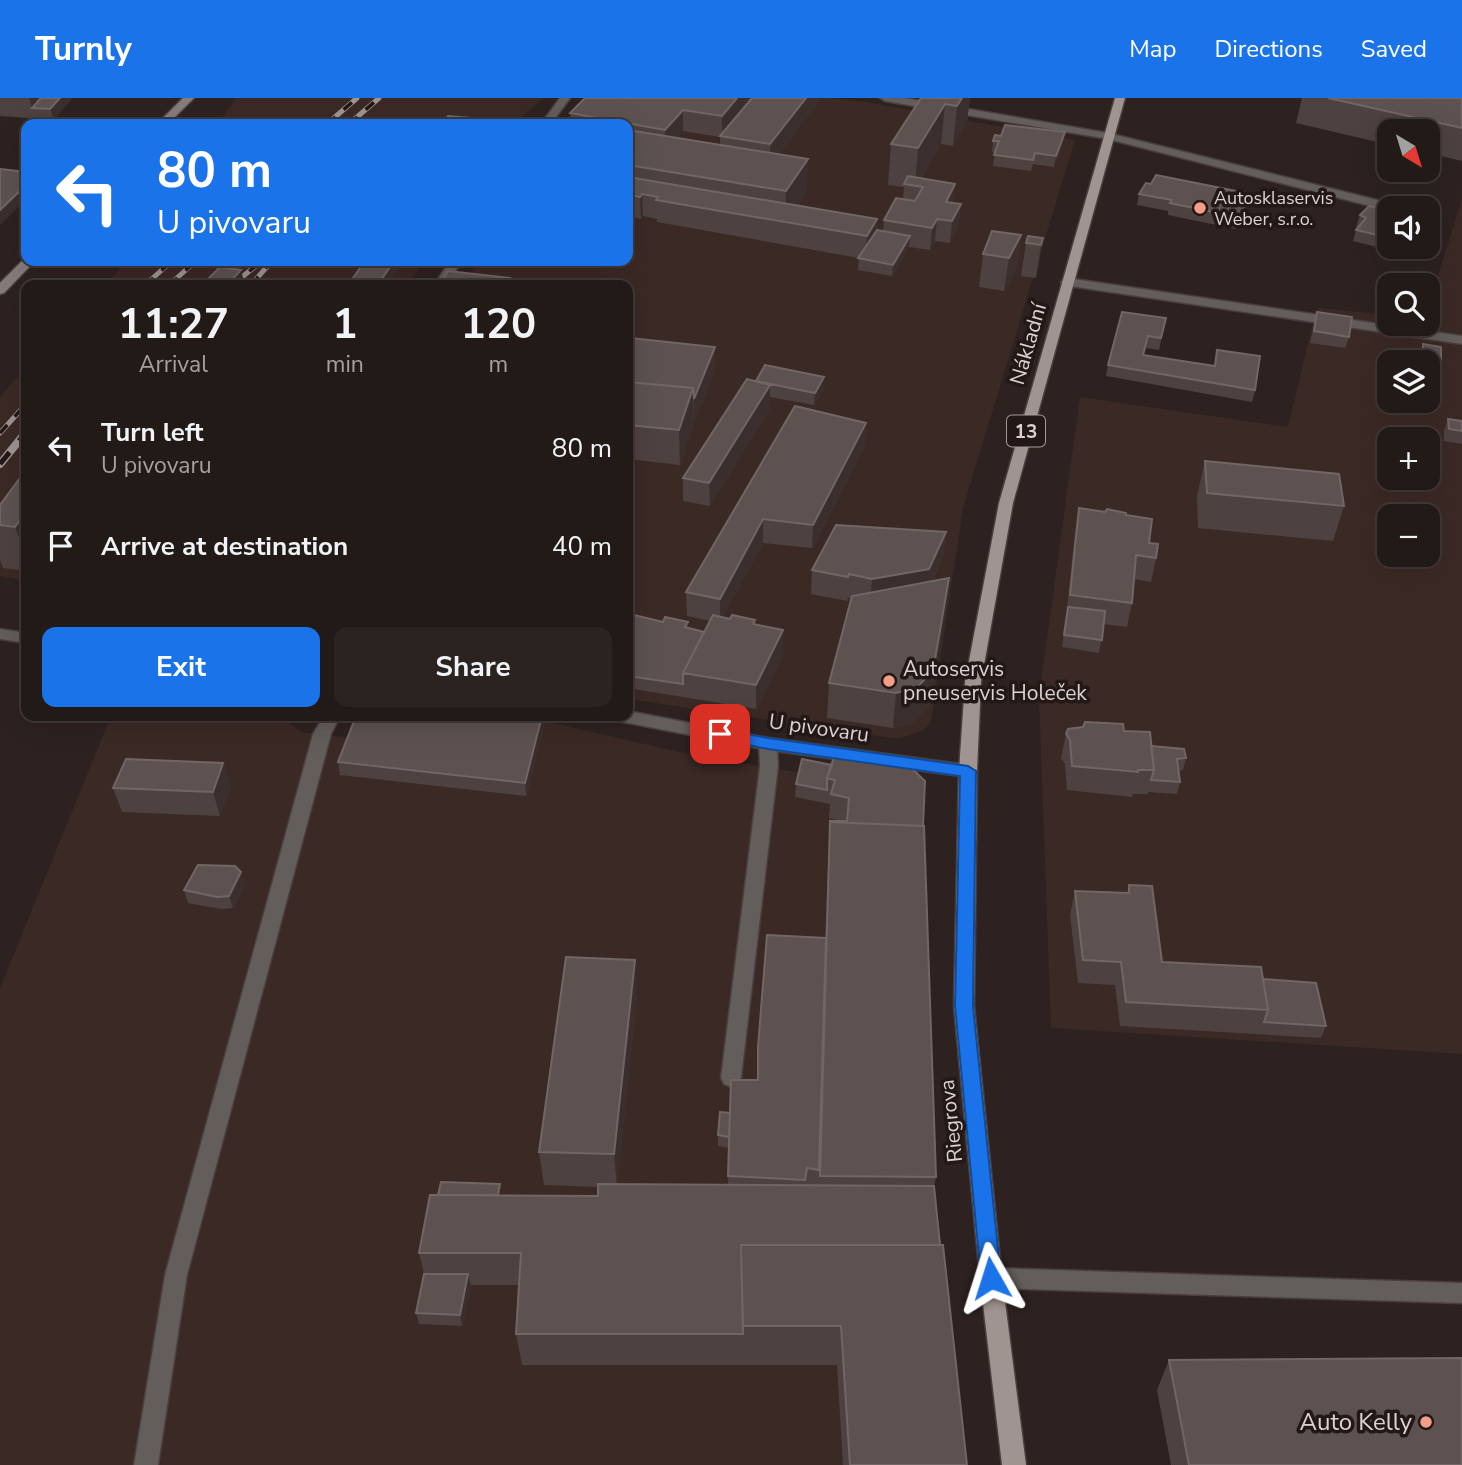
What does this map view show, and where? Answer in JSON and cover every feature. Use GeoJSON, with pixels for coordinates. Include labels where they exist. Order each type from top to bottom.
{"type":"FeatureCollection","features":[{"type":"Feature","properties":{"kind":"main road"},"geometry":{"type":"LineString","coordinates":[[167,119],[189,98]]}},
{"type":"Feature","properties":{"kind":"main road","name":"Nákladní"},"geometry":{"type":"LineString","coordinates":[[968,771],[973,682],[1006,503],[1120,98]]}},
{"type":"Feature","properties":{"kind":"main road"},"geometry":{"type":"LineString","coordinates":[[0,290],[24,266]]}},
{"type":"Feature","properties":{"kind":"main road","name":"Riegrova"},"geometry":{"type":"LineString","coordinates":[[968,771],[964,1006],[991,1278],[1014,1465]]}},
{"type":"Feature","properties":{"kind":"street"},"geometry":{"type":"LineString","coordinates":[[549,119],[565,98]]}},
{"type":"Feature","properties":{"kind":"street"},"geometry":{"type":"LineString","coordinates":[[885,98],[1108,136],[1377,204]]}},
{"type":"Feature","properties":{"kind":"street"},"geometry":{"type":"LineString","coordinates":[[1067,282],[1462,340]]}},
{"type":"Feature","properties":{"kind":"street"},"geometry":{"type":"LineString","coordinates":[[0,634],[21,637]]}},
{"type":"Feature","properties":{"kind":"street","name":"U pivovaru"},"geometry":{"type":"LineString","coordinates":[[633,718],[768,744],[968,771]]}},
{"type":"Feature","properties":{"kind":"street"},"geometry":{"type":"LineString","coordinates":[[146,1465],[176,1275],[322,734],[329,721]]}},
{"type":"Feature","properties":{"kind":"street"},"geometry":{"type":"LineString","coordinates":[[731,1078],[769,766],[768,744]]}},
{"type":"Feature","properties":{"kind":"street"},"geometry":{"type":"LineString","coordinates":[[991,1278],[1462,1293]]}},
{"type":"Feature","properties":{"kind":"shaded area"},"geometry":{"type":"Polygon","coordinates":[[[236,98],[543,98],[521,119],[221,119],[236,98]]]}},
{"type":"Feature","properties":{"kind":"shaded area"},"geometry":{"type":"Polygon","coordinates":[[[589,98],[832,98],[1075,140],[963,508],[931,721],[924,730],[898,739],[633,700],[633,280],[468,280],[475,266],[633,266],[633,119],[570,119],[589,98]]]}},
{"type":"Feature","properties":{"kind":"shaded area"},"geometry":{"type":"Polygon","coordinates":[[[1462,199],[1462,1054],[1051,1028],[1039,697],[1080,397],[1288,427],[1314,318],[1319,308],[1377,314],[1377,336],[1440,336],[1439,273],[1462,199]]]}},
{"type":"Feature","properties":{"kind":"shaded area"},"geometry":{"type":"Polygon","coordinates":[[[123,266],[421,266],[411,280],[110,280],[123,266]]]}},
{"type":"Feature","properties":{"kind":"shaded area"},"geometry":{"type":"Polygon","coordinates":[[[21,373],[21,580],[0,576],[0,397],[21,373]]]}},
{"type":"Feature","properties":{"kind":"shaded area"},"geometry":{"type":"Polygon","coordinates":[[[109,721],[287,721],[301,732],[353,738],[408,721],[545,721],[696,756],[834,778],[929,1219],[444,1193],[471,1285],[936,1286],[954,1465],[0,1465],[0,988],[109,721]]]}},
{"type":"Feature","properties":{"kind":"building"},"geometry":{"type":"Polygon","coordinates":[[[41,98],[60,98],[50,109],[32,108],[41,98]]]}},
{"type":"Feature","properties":{"kind":"building"},"geometry":{"type":"Polygon","coordinates":[[[585,98],[737,98],[722,116],[683,110],[665,130],[633,124],[633,119],[604,119],[570,113],[585,98]]]}},
{"type":"Feature","properties":{"kind":"building"},"geometry":{"type":"Polygon","coordinates":[[[752,98],[806,98],[770,144],[720,136],[752,98]]]}},
{"type":"Feature","properties":{"kind":"building"},"geometry":{"type":"Polygon","coordinates":[[[921,98],[962,98],[957,106],[945,104],[918,148],[891,144],[921,98]]]}},
{"type":"Feature","properties":{"kind":"building"},"geometry":{"type":"Polygon","coordinates":[[[1328,98],[1462,98],[1462,128],[1440,123],[1440,119],[1422,119],[1328,98]]]}},
{"type":"Feature","properties":{"kind":"building"},"geometry":{"type":"Polygon","coordinates":[[[448,116],[484,119],[445,119],[448,116]]]}},
{"type":"Feature","properties":{"kind":"building"},"geometry":{"type":"Polygon","coordinates":[[[1005,125],[1065,132],[1056,156],[1035,153],[1033,160],[994,155],[999,141],[993,141],[995,135],[1001,136],[1005,125]]]}},
{"type":"Feature","properties":{"kind":"building"},"geometry":{"type":"Polygon","coordinates":[[[633,131],[808,159],[786,191],[633,166],[633,131]]]}},
{"type":"Feature","properties":{"kind":"building"},"geometry":{"type":"Polygon","coordinates":[[[0,169],[21,171],[21,190],[0,210],[0,169]]]}},
{"type":"Feature","properties":{"kind":"building"},"geometry":{"type":"Polygon","coordinates":[[[1156,175],[1251,194],[1238,217],[1139,194],[1146,183],[1151,184],[1156,175]]]}},
{"type":"Feature","properties":{"kind":"building"},"geometry":{"type":"Polygon","coordinates":[[[908,176],[955,184],[946,202],[961,204],[952,221],[937,219],[932,228],[884,220],[896,198],[915,201],[923,187],[904,184],[908,176]]]}},
{"type":"Feature","properties":{"kind":"building"},"geometry":{"type":"Polygon","coordinates":[[[633,178],[877,219],[867,236],[656,200],[658,197],[642,194],[640,197],[633,195],[633,178]]]}},
{"type":"Feature","properties":{"kind":"building"},"geometry":{"type":"Polygon","coordinates":[[[1369,206],[1377,208],[1377,235],[1356,230],[1366,218],[1360,215],[1369,206]]]}},
{"type":"Feature","properties":{"kind":"building"},"geometry":{"type":"Polygon","coordinates":[[[877,230],[910,236],[893,265],[858,258],[877,230]]]}},
{"type":"Feature","properties":{"kind":"building"},"geometry":{"type":"Polygon","coordinates":[[[992,231],[1021,235],[1009,258],[983,254],[992,231]]]}},
{"type":"Feature","properties":{"kind":"building"},"geometry":{"type":"Polygon","coordinates":[[[1028,236],[1043,238],[1041,245],[1026,243],[1028,236]]]}},
{"type":"Feature","properties":{"kind":"building"},"geometry":{"type":"Polygon","coordinates":[[[362,266],[391,266],[381,280],[352,280],[362,266]]]}},
{"type":"Feature","properties":{"kind":"building"},"geometry":{"type":"Polygon","coordinates":[[[220,267],[241,270],[232,280],[207,280],[220,267]]]}},
{"type":"Feature","properties":{"kind":"building"},"geometry":{"type":"Polygon","coordinates":[[[448,271],[510,278],[509,280],[442,280],[448,271]]]}},
{"type":"Feature","properties":{"kind":"building"},"geometry":{"type":"Polygon","coordinates":[[[1122,312],[1166,318],[1161,338],[1148,336],[1143,355],[1215,366],[1217,350],[1260,356],[1255,390],[1108,365],[1122,312]]]}},
{"type":"Feature","properties":{"kind":"building"},"geometry":{"type":"Polygon","coordinates":[[[1317,312],[1352,317],[1349,337],[1314,331],[1317,312]]]}},
{"type":"Feature","properties":{"kind":"building"},"geometry":{"type":"Polygon","coordinates":[[[633,338],[715,347],[694,399],[693,388],[633,382],[633,338]]]}},
{"type":"Feature","properties":{"kind":"building"},"geometry":{"type":"Polygon","coordinates":[[[1423,344],[1441,347],[1441,360],[1440,350],[1423,350],[1423,344]]]}},
{"type":"Feature","properties":{"kind":"building"},"geometry":{"type":"Polygon","coordinates":[[[765,365],[824,377],[815,393],[756,381],[765,365]]]}},
{"type":"Feature","properties":{"kind":"building"},"geometry":{"type":"Polygon","coordinates":[[[747,379],[770,385],[709,483],[683,478],[747,379]]]}},
{"type":"Feature","properties":{"kind":"building"},"geometry":{"type":"Polygon","coordinates":[[[633,382],[693,388],[679,430],[633,425],[633,382]]]}},
{"type":"Feature","properties":{"kind":"building"},"geometry":{"type":"Polygon","coordinates":[[[795,406],[866,423],[813,525],[763,519],[720,599],[686,592],[795,406]]]}},
{"type":"Feature","properties":{"kind":"building"},"geometry":{"type":"Polygon","coordinates":[[[1448,419],[1462,421],[1462,431],[1449,429],[1448,419]]]}},
{"type":"Feature","properties":{"kind":"building"},"geometry":{"type":"Polygon","coordinates":[[[1205,461],[1339,474],[1344,506],[1207,493],[1205,461]]]}},
{"type":"Feature","properties":{"kind":"building"},"geometry":{"type":"Polygon","coordinates":[[[21,477],[21,518],[15,527],[0,525],[0,505],[21,477]]]}},
{"type":"Feature","properties":{"kind":"building"},"geometry":{"type":"Polygon","coordinates":[[[1079,508],[1105,512],[1107,509],[1152,519],[1149,543],[1158,544],[1156,558],[1136,555],[1132,603],[1070,595],[1079,508]]]}},
{"type":"Feature","properties":{"kind":"building"},"geometry":{"type":"Polygon","coordinates":[[[836,525],[946,532],[929,569],[872,579],[812,570],[836,525]]]}},
{"type":"Feature","properties":{"kind":"building"},"geometry":{"type":"Polygon","coordinates":[[[949,578],[933,671],[916,688],[896,693],[829,683],[852,596],[949,578]]]}},
{"type":"Feature","properties":{"kind":"building"},"geometry":{"type":"Polygon","coordinates":[[[1068,607],[1105,611],[1102,640],[1064,635],[1068,607]]]}},
{"type":"Feature","properties":{"kind":"building"},"geometry":{"type":"Polygon","coordinates":[[[633,615],[663,622],[665,617],[688,622],[685,627],[704,632],[683,673],[683,684],[633,677],[633,615]]]}},
{"type":"Feature","properties":{"kind":"building"},"geometry":{"type":"Polygon","coordinates":[[[713,615],[730,619],[732,615],[755,620],[753,624],[783,630],[756,685],[683,673],[713,615]]]}},
{"type":"Feature","properties":{"kind":"building"},"geometry":{"type":"Polygon","coordinates":[[[354,721],[541,721],[525,783],[338,762],[354,721]]]}},
{"type":"Feature","properties":{"kind":"building"},"geometry":{"type":"Polygon","coordinates":[[[1085,722],[1123,724],[1124,731],[1150,732],[1154,770],[1138,772],[1072,766],[1070,740],[1066,734],[1068,729],[1083,727],[1085,722]]]}},
{"type":"Feature","properties":{"kind":"building"},"geometry":{"type":"Polygon","coordinates":[[[1151,746],[1184,749],[1186,758],[1177,759],[1180,782],[1151,780],[1154,770],[1151,746]]]}},
{"type":"Feature","properties":{"kind":"building"},"geometry":{"type":"Polygon","coordinates":[[[835,754],[908,765],[925,781],[923,826],[830,822],[847,821],[849,798],[831,794],[835,780],[827,778],[835,754]]]}},
{"type":"Feature","properties":{"kind":"building"},"geometry":{"type":"Polygon","coordinates":[[[126,759],[223,763],[213,792],[113,788],[126,759]]]}},
{"type":"Feature","properties":{"kind":"building"},"geometry":{"type":"Polygon","coordinates":[[[802,759],[832,765],[827,778],[827,790],[796,784],[802,759]]]}},
{"type":"Feature","properties":{"kind":"building"},"geometry":{"type":"Polygon","coordinates":[[[830,822],[924,826],[936,1177],[820,1176],[830,822]]]}},
{"type":"Feature","properties":{"kind":"building"},"geometry":{"type":"Polygon","coordinates":[[[198,865],[235,866],[241,872],[229,896],[217,897],[184,890],[198,865]]]}},
{"type":"Feature","properties":{"kind":"building"},"geometry":{"type":"Polygon","coordinates":[[[1129,885],[1152,886],[1162,962],[1261,967],[1268,1010],[1126,1002],[1121,962],[1083,960],[1075,891],[1129,893],[1129,885]]]}},
{"type":"Feature","properties":{"kind":"building"},"geometry":{"type":"Polygon","coordinates":[[[767,935],[826,938],[819,1170],[807,1168],[805,1180],[728,1176],[731,1080],[758,1080],[767,935]]]}},
{"type":"Feature","properties":{"kind":"building"},"geometry":{"type":"Polygon","coordinates":[[[566,957],[635,960],[614,1154],[539,1152],[566,957]]]}},
{"type":"Feature","properties":{"kind":"building"},"geometry":{"type":"Polygon","coordinates":[[[1263,979],[1316,983],[1326,1026],[1264,1022],[1268,1010],[1263,979]]]}},
{"type":"Feature","properties":{"kind":"building"},"geometry":{"type":"Polygon","coordinates":[[[720,1112],[730,1113],[729,1137],[718,1135],[720,1112]]]}},
{"type":"Feature","properties":{"kind":"building"},"geometry":{"type":"Polygon","coordinates":[[[441,1182],[500,1184],[498,1195],[438,1195],[441,1182]]]}},
{"type":"Feature","properties":{"kind":"building"},"geometry":{"type":"Polygon","coordinates":[[[598,1184],[934,1186],[940,1245],[741,1245],[743,1334],[516,1334],[521,1253],[419,1253],[430,1195],[598,1196],[598,1184]]]}},
{"type":"Feature","properties":{"kind":"building"},"geometry":{"type":"Polygon","coordinates":[[[741,1245],[943,1245],[967,1465],[850,1465],[841,1326],[743,1326],[741,1245]]]}},
{"type":"Feature","properties":{"kind":"building"},"geometry":{"type":"Polygon","coordinates":[[[424,1274],[468,1274],[460,1315],[416,1313],[424,1274]]]}},
{"type":"Feature","properties":{"kind":"building"},"geometry":{"type":"Polygon","coordinates":[[[1462,1358],[1462,1465],[1189,1465],[1169,1360],[1462,1358]]]}},
{"type":"Feature","properties":{"kind":"railway"},"geometry":{"type":"LineString","coordinates":[[333,119],[357,98]]}},
{"type":"Feature","properties":{"kind":"railway"},"geometry":{"type":"LineString","coordinates":[[355,119],[379,98]]}},
{"type":"Feature","properties":{"kind":"railway"},"geometry":{"type":"LineString","coordinates":[[151,280],[166,266]]}},
{"type":"Feature","properties":{"kind":"railway"},"geometry":{"type":"LineString","coordinates":[[175,280],[190,266]]}},
{"type":"Feature","properties":{"kind":"railway"},"geometry":{"type":"LineString","coordinates":[[238,280],[256,266]]}},
{"type":"Feature","properties":{"kind":"railway"},"geometry":{"type":"LineString","coordinates":[[255,280],[268,266]]}},
{"type":"Feature","properties":{"kind":"railway"},"geometry":{"type":"LineString","coordinates":[[0,433],[21,410]]}},
{"type":"Feature","properties":{"kind":"railway"},"geometry":{"type":"LineString","coordinates":[[0,464],[21,438]]}},
{"type":"Feature","properties":{"kind":"place","name":"Autosklaservis Weber, s.r.o."},"geometry":{"type":"Point","coordinates":[1200,208]}},
{"type":"Feature","properties":{"kind":"place","name":"Autoservis pneuservis Holeček"},"geometry":{"type":"Point","coordinates":[889,681]}},
{"type":"Feature","properties":{"kind":"place","name":"Auto Kelly"},"geometry":{"type":"Point","coordinates":[1426,1422]}},
{"type":"Feature","properties":{"kind":"route"},"geometry":{"type":"LineString","coordinates":[[720,734],[768,744],[968,771],[964,1006],[991,1278]]}}]}
